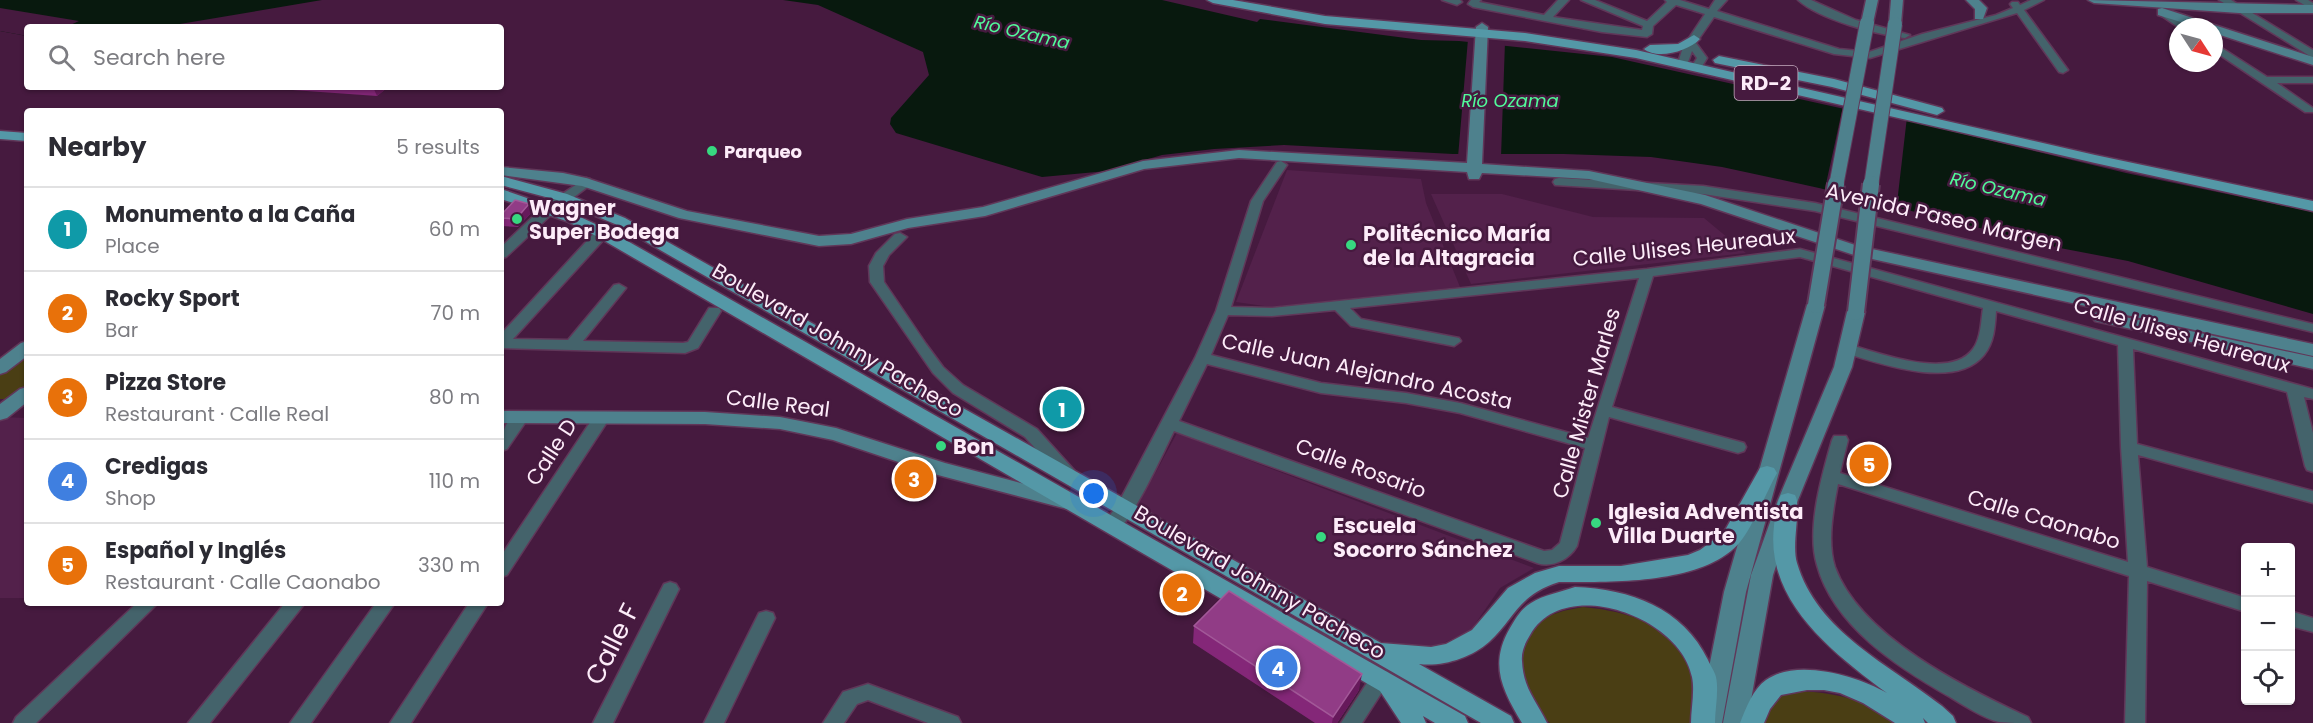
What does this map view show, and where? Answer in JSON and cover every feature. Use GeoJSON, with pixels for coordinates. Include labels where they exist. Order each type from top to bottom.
{"type":"FeatureCollection","features":[{"type":"Feature","properties":{"kind":"main road","name":"RD-2"},"geometry":{"type":"LineString","coordinates":[[1213,0],[1334,21],[1645,49],[1688,50]]}},
{"type":"Feature","properties":{"kind":"main road","name":"RD-2"},"geometry":{"type":"LineString","coordinates":[[1255,0],[1319,12],[1482,33],[1565,42],[1688,50],[1700,62],[1777,86],[2313,206]]}},
{"type":"Feature","properties":{"kind":"main road"},"geometry":{"type":"LineString","coordinates":[[1710,723],[1735,592],[1816,305],[1839,166],[1872,0]]}},
{"type":"Feature","properties":{"kind":"main road"},"geometry":{"type":"LineString","coordinates":[[1972,0],[1981,8],[1979,16]]}},
{"type":"Feature","properties":{"kind":"main road"},"geometry":{"type":"LineString","coordinates":[[2094,0],[2153,6],[2274,10],[2313,14]]}},
{"type":"Feature","properties":{"kind":"main road"},"geometry":{"type":"LineString","coordinates":[[1735,723],[1762,575],[1788,500],[1843,368],[1856,312],[1872,176],[1899,1]]}},
{"type":"Feature","properties":{"kind":"main road"},"geometry":{"type":"LineString","coordinates":[[2153,6],[2185,18]]}},
{"type":"Feature","properties":{"kind":"main road"},"geometry":{"type":"LineString","coordinates":[[2274,10],[2313,8]]}},
{"type":"Feature","properties":{"kind":"main road"},"geometry":{"type":"LineString","coordinates":[[2223,32],[2313,61]]}},
{"type":"Feature","properties":{"kind":"main road"},"geometry":{"type":"LineString","coordinates":[[1474,167],[1482,33]]}},
{"type":"Feature","properties":{"kind":"main road","name":"RD-2"},"geometry":{"type":"LineString","coordinates":[[1700,62],[1791,74],[1878,94],[2059,144],[2313,198]]}},
{"type":"Feature","properties":{"kind":"main road"},"geometry":{"type":"LineString","coordinates":[[1777,86],[1794,85],[1796,81],[1791,74]]}},
{"type":"Feature","properties":{"kind":"main road"},"geometry":{"type":"LineString","coordinates":[[0,135],[24,137]]}},
{"type":"Feature","properties":{"kind":"main road"},"geometry":{"type":"LineString","coordinates":[[0,146],[24,148]]}},
{"type":"Feature","properties":{"kind":"main road"},"geometry":{"type":"LineString","coordinates":[[504,171],[563,177],[586,182],[684,215],[819,241],[837,241],[907,224],[984,211],[1143,165],[1198,157],[1239,154],[1270,155],[1589,175],[1704,195],[1854,249],[2313,350]]}},
{"type":"Feature","properties":{"kind":"main road"},"geometry":{"type":"LineString","coordinates":[[628,198],[637,207],[676,222],[820,249],[840,249],[988,221],[1150,173],[1218,164],[1474,167],[1698,204],[1744,217],[1876,267],[2313,363]]}},
{"type":"Feature","properties":{"kind":"main road","name":"Boulevard Johnny Pacheco"},"geometry":{"type":"LineString","coordinates":[[504,181],[555,203],[620,222],[1068,474],[1502,723]]}},
{"type":"Feature","properties":{"kind":"main road","name":"Boulevard Johnny Pacheco"},"geometry":{"type":"LineString","coordinates":[[504,194],[555,203],[602,233],[1456,723]]}},
{"type":"Feature","properties":{"kind":"main road"},"geometry":{"type":"LineString","coordinates":[[0,368],[24,349]]}},
{"type":"Feature","properties":{"kind":"main road"},"geometry":{"type":"LineString","coordinates":[[1,412],[24,395]]}},
{"type":"Feature","properties":{"kind":"main road"},"geometry":{"type":"LineString","coordinates":[[1,412],[24,411]]}},
{"type":"Feature","properties":{"kind":"main road","name":"Calle Real"},"geometry":{"type":"LineString","coordinates":[[511,417],[705,418],[780,423],[836,434],[941,469],[1076,504]]}},
{"type":"Feature","properties":{"kind":"main road"},"geometry":{"type":"LineString","coordinates":[[1365,645],[1407,655],[1431,656],[1451,652],[1480,636],[1516,594],[1543,579],[1559,574],[1621,574],[1691,563],[1708,556],[1732,537],[1767,473]]}},
{"type":"Feature","properties":{"kind":"main road"},"geometry":{"type":"LineString","coordinates":[[1788,500],[1783,533],[1785,562],[1796,591],[1809,611],[1857,657],[1944,723]]}},
{"type":"Feature","properties":{"kind":"main road"},"geometry":{"type":"LineString","coordinates":[[1535,723],[1515,691],[1510,659],[1514,642],[1527,619],[1540,608],[1575,596],[1602,597],[1647,611],[1667,624],[1690,647],[1704,677],[1703,723]]}},
{"type":"Feature","properties":{"kind":"main road"},"geometry":{"type":"LineString","coordinates":[[1381,678],[1402,702],[1414,723]]}},
{"type":"Feature","properties":{"kind":"main road"},"geometry":{"type":"LineString","coordinates":[[1752,723],[1761,704],[1777,685],[1797,680],[1820,680],[1848,686],[1893,706],[1913,723]]}},
{"type":"Feature","properties":{"kind":"street"},"geometry":{"type":"LineString","coordinates":[[1547,17],[1564,0]]}},
{"type":"Feature","properties":{"kind":"street"},"geometry":{"type":"LineString","coordinates":[[1586,0],[1647,30]]}},
{"type":"Feature","properties":{"kind":"street"},"geometry":{"type":"LineString","coordinates":[[1700,62],[1688,50],[1722,0]]}},
{"type":"Feature","properties":{"kind":"street"},"geometry":{"type":"LineString","coordinates":[[1803,0],[1848,21],[1877,30],[1905,35],[2039,0]]}},
{"type":"Feature","properties":{"kind":"street"},"geometry":{"type":"LineString","coordinates":[[2224,0],[2313,55]]}},
{"type":"Feature","properties":{"kind":"street"},"geometry":{"type":"LineString","coordinates":[[2301,0],[2313,8]]}},
{"type":"Feature","properties":{"kind":"street"},"geometry":{"type":"LineString","coordinates":[[1475,2],[1633,34],[1647,30],[1672,1],[1838,52],[1870,55],[2018,4]]}},
{"type":"Feature","properties":{"kind":"street"},"geometry":{"type":"LineString","coordinates":[[2018,4],[2063,70]]}},
{"type":"Feature","properties":{"kind":"street"},"geometry":{"type":"LineString","coordinates":[[2153,6],[2171,18]]}},
{"type":"Feature","properties":{"kind":"street"},"geometry":{"type":"LineString","coordinates":[[1848,21],[1874,39],[1879,48],[1870,55]]}},
{"type":"Feature","properties":{"kind":"street"},"geometry":{"type":"LineString","coordinates":[[2223,52],[2309,110]]}},
{"type":"Feature","properties":{"kind":"street"},"geometry":{"type":"LineString","coordinates":[[2264,80],[2313,80]]}},
{"type":"Feature","properties":{"kind":"street"},"geometry":{"type":"LineString","coordinates":[[1112,525],[1125,508],[1202,358],[1223,311],[1257,201],[1281,165]]}},
{"type":"Feature","properties":{"kind":"street","name":"Avenida Paseo Margen"},"geometry":{"type":"LineString","coordinates":[[1589,175],[1730,186],[1818,200],[2150,280],[2313,326]]}},
{"type":"Feature","properties":{"kind":"street"},"geometry":{"type":"LineString","coordinates":[[504,251],[555,203],[586,182]]}},
{"type":"Feature","properties":{"kind":"street"},"geometry":{"type":"LineString","coordinates":[[1559,182],[1646,186]]}},
{"type":"Feature","properties":{"kind":"street","name":"Avenida Paseo Margen"},"geometry":{"type":"LineString","coordinates":[[1704,195],[1780,201],[1857,216],[2313,326]]}},
{"type":"Feature","properties":{"kind":"street"},"geometry":{"type":"LineString","coordinates":[[504,340],[602,233]]}},
{"type":"Feature","properties":{"kind":"street","name":"Boulevard Johnny Pacheco"},"geometry":{"type":"LineString","coordinates":[[900,237],[883,253],[876,266],[877,282],[938,370],[958,389],[1031,433],[1068,474]]}},
{"type":"Feature","properties":{"kind":"street","name":"Calle Ulises Heureaux"},"geometry":{"type":"LineString","coordinates":[[1223,311],[1272,312],[1647,273],[1800,253],[2313,394]]}},
{"type":"Feature","properties":{"kind":"street","name":"Calle Mister Marles"},"geometry":{"type":"LineString","coordinates":[[1568,546],[1603,410],[1647,273]]}},
{"type":"Feature","properties":{"kind":"street"},"geometry":{"type":"LineString","coordinates":[[572,345],[619,288]]}},
{"type":"Feature","properties":{"kind":"street"},"geometry":{"type":"LineString","coordinates":[[1338,304],[1350,319],[1356,322],[1454,341]]}},
{"type":"Feature","properties":{"kind":"street"},"geometry":{"type":"LineString","coordinates":[[1847,349],[1914,366],[1954,366],[1968,361],[1977,354],[1984,341],[1990,304]]}},
{"type":"Feature","properties":{"kind":"street"},"geometry":{"type":"LineString","coordinates":[[504,343],[689,348],[714,312]]}},
{"type":"Feature","properties":{"kind":"street"},"geometry":{"type":"LineString","coordinates":[[2125,341],[2129,447],[2138,571],[2135,723]]}},
{"type":"Feature","properties":{"kind":"street","name":"Calle Juan Alejandro Acosta"},"geometry":{"type":"LineString","coordinates":[[1202,358],[1321,388],[1406,398],[1460,408],[1593,445]]}},
{"type":"Feature","properties":{"kind":"street"},"geometry":{"type":"LineString","coordinates":[[2294,388],[2313,466]]}},
{"type":"Feature","properties":{"kind":"street"},"geometry":{"type":"LineString","coordinates":[[1603,410],[1738,447]]}},
{"type":"Feature","properties":{"kind":"street"},"geometry":{"type":"LineString","coordinates":[[504,437],[511,417]]}},
{"type":"Feature","properties":{"kind":"street","name":"Calle D"},"geometry":{"type":"LineString","coordinates":[[504,565],[601,419]]}},
{"type":"Feature","properties":{"kind":"street","name":"Calle Rosario"},"geometry":{"type":"LineString","coordinates":[[1170,424],[1543,558],[1557,556],[1568,546]]}},
{"type":"Feature","properties":{"kind":"street"},"geometry":{"type":"LineString","coordinates":[[1840,440],[1830,476],[1823,541],[1826,565],[1835,589],[1855,615],[1894,651],[1941,683],[2021,723]]}},
{"type":"Feature","properties":{"kind":"street"},"geometry":{"type":"LineString","coordinates":[[2129,447],[2313,497]]}},
{"type":"Feature","properties":{"kind":"street","name":"Calle Caonabo"},"geometry":{"type":"LineString","coordinates":[[1830,476],[2241,602]]}},
{"type":"Feature","properties":{"kind":"street","name":"Calle F"},"geometry":{"type":"LineString","coordinates":[[603,723],[670,589]]}},
{"type":"Feature","properties":{"kind":"street"},"geometry":{"type":"LineString","coordinates":[[23,723],[146,606]]}},
{"type":"Feature","properties":{"kind":"street"},"geometry":{"type":"LineString","coordinates":[[198,723],[294,606]]}},
{"type":"Feature","properties":{"kind":"street"},"geometry":{"type":"LineString","coordinates":[[300,723],[384,606]]}},
{"type":"Feature","properties":{"kind":"street"},"geometry":{"type":"LineString","coordinates":[[400,723],[478,606]]}},
{"type":"Feature","properties":{"kind":"street"},"geometry":{"type":"LineString","coordinates":[[714,723],[766,618]]}},
{"type":"Feature","properties":{"kind":"street"},"geometry":{"type":"LineString","coordinates":[[2295,620],[2313,625]]}},
{"type":"Feature","properties":{"kind":"street"},"geometry":{"type":"LineString","coordinates":[[1351,723],[1381,678]]}},
{"type":"Feature","properties":{"kind":"street"},"geometry":{"type":"LineString","coordinates":[[833,723],[847,699],[856,693],[868,692],[951,723]]}},
{"type":"Feature","properties":{"kind":"shaded area","name":"Politécnico María de la Altagracia"},"geometry":{"type":"Polygon","coordinates":[[[1287,170],[1421,179],[1426,203],[1460,287],[1271,307],[1236,302],[1287,170]]]}},
{"type":"Feature","properties":{"kind":"shaded area"},"geometry":{"type":"Polygon","coordinates":[[[1431,194],[1502,194],[1593,217],[1704,218],[1746,253],[1471,284],[1431,194]]]}},
{"type":"Feature","properties":{"kind":"shaded area"},"geometry":{"type":"Polygon","coordinates":[[[24,352],[24,388],[10,399],[0,399],[0,370],[24,352]]]}},
{"type":"Feature","properties":{"kind":"shaded area"},"geometry":{"type":"Polygon","coordinates":[[[0,417],[24,418],[24,598],[0,598],[0,417]]]}},
{"type":"Feature","properties":{"kind":"shaded area","name":"Escuela Socorro Sánchez"},"geometry":{"type":"Polygon","coordinates":[[[1177,433],[1534,568],[1500,588],[1471,630],[1431,649],[1408,648],[1356,635],[1138,505],[1177,433]]]}},
{"type":"Feature","properties":{"kind":"shaded area"},"geometry":{"type":"Polygon","coordinates":[[[1583,607],[1636,618],[1668,634],[1681,646],[1691,660],[1699,682],[1696,723],[1550,723],[1540,714],[1531,702],[1520,676],[1520,648],[1526,636],[1540,621],[1558,613],[1583,607]]]}},
{"type":"Feature","properties":{"kind":"shaded area"},"geometry":{"type":"Polygon","coordinates":[[[1797,691],[1841,696],[1877,709],[1904,723],[1758,723],[1775,696],[1797,691]]]}},
{"type":"Feature","properties":{"kind":"water"},"geometry":{"type":"Polygon","coordinates":[[[0,0],[322,0],[180,24],[24,24],[24,35],[0,31],[0,0]]]}},
{"type":"Feature","properties":{"kind":"water","name":"Río Ozama"},"geometry":{"type":"Polygon","coordinates":[[[783,0],[1162,0],[1257,22],[1260,19],[1421,40],[1459,41],[1612,57],[1840,108],[1909,121],[2126,173],[2313,212],[2313,314],[2128,261],[2060,248],[1819,188],[1722,167],[1651,157],[1453,154],[1284,145],[1162,155],[1107,171],[1042,177],[896,133],[890,124],[891,118],[929,75],[923,52],[818,5],[783,0]]]}},
{"type":"Feature","properties":{"kind":"pier"},"geometry":{"type":"Polygon","coordinates":[[[0,8],[79,21],[72,24],[24,24],[24,35],[0,31],[0,8]]]}},
{"type":"Feature","properties":{"kind":"pier"},"geometry":{"type":"Polygon","coordinates":[[[1468,39],[1505,42],[1501,157],[1458,157],[1468,39]]]}},
{"type":"Feature","properties":{"kind":"pier"},"geometry":{"type":"Polygon","coordinates":[[[1843,106],[1907,117],[1896,212],[1824,193],[1843,106]]]}},
{"type":"Feature","properties":{"kind":"building"},"geometry":{"type":"Polygon","coordinates":[[[515,200],[529,204],[516,219],[504,218],[504,212],[515,200]]]}},
{"type":"Feature","properties":{"kind":"building"},"geometry":{"type":"Polygon","coordinates":[[[1182,573],[1198,582],[1184,597],[1167,588],[1182,573]]]}},
{"type":"Feature","properties":{"kind":"building"},"geometry":{"type":"Polygon","coordinates":[[[1229,591],[1362,674],[1333,717],[1194,626],[1229,591]]]}},
{"type":"Feature","properties":{"kind":"place","name":"Parqueo"},"geometry":{"type":"Point","coordinates":[712,151]}},
{"type":"Feature","properties":{"kind":"place","name":"Wagner Super Bodega"},"geometry":{"type":"Point","coordinates":[517,219]}},
{"type":"Feature","properties":{"kind":"place","name":"Politécnico María de la Altagracia"},"geometry":{"type":"Point","coordinates":[1351,245]}},
{"type":"Feature","properties":{"kind":"place","name":"Monumento a la Caña"},"geometry":{"type":"Point","coordinates":[1062,409]}},
{"type":"Feature","properties":{"kind":"place","name":"Bon"},"geometry":{"type":"Point","coordinates":[941,446]}},
{"type":"Feature","properties":{"kind":"place","name":"Español y Inglés"},"geometry":{"type":"Point","coordinates":[1869,464]}},
{"type":"Feature","properties":{"kind":"place","name":"Pizza Store"},"geometry":{"type":"Point","coordinates":[914,479]}},
{"type":"Feature","properties":{"kind":"place","name":"Iglesia Adventista Villa Duarte"},"geometry":{"type":"Point","coordinates":[1596,523]}},
{"type":"Feature","properties":{"kind":"place","name":"Escuela Socorro Sánchez"},"geometry":{"type":"Point","coordinates":[1321,537]}},
{"type":"Feature","properties":{"kind":"place","name":"Rocky Sport"},"geometry":{"type":"Point","coordinates":[1182,593]}},
{"type":"Feature","properties":{"kind":"place","name":"Credigas"},"geometry":{"type":"Point","coordinates":[1278,668]}}]}
